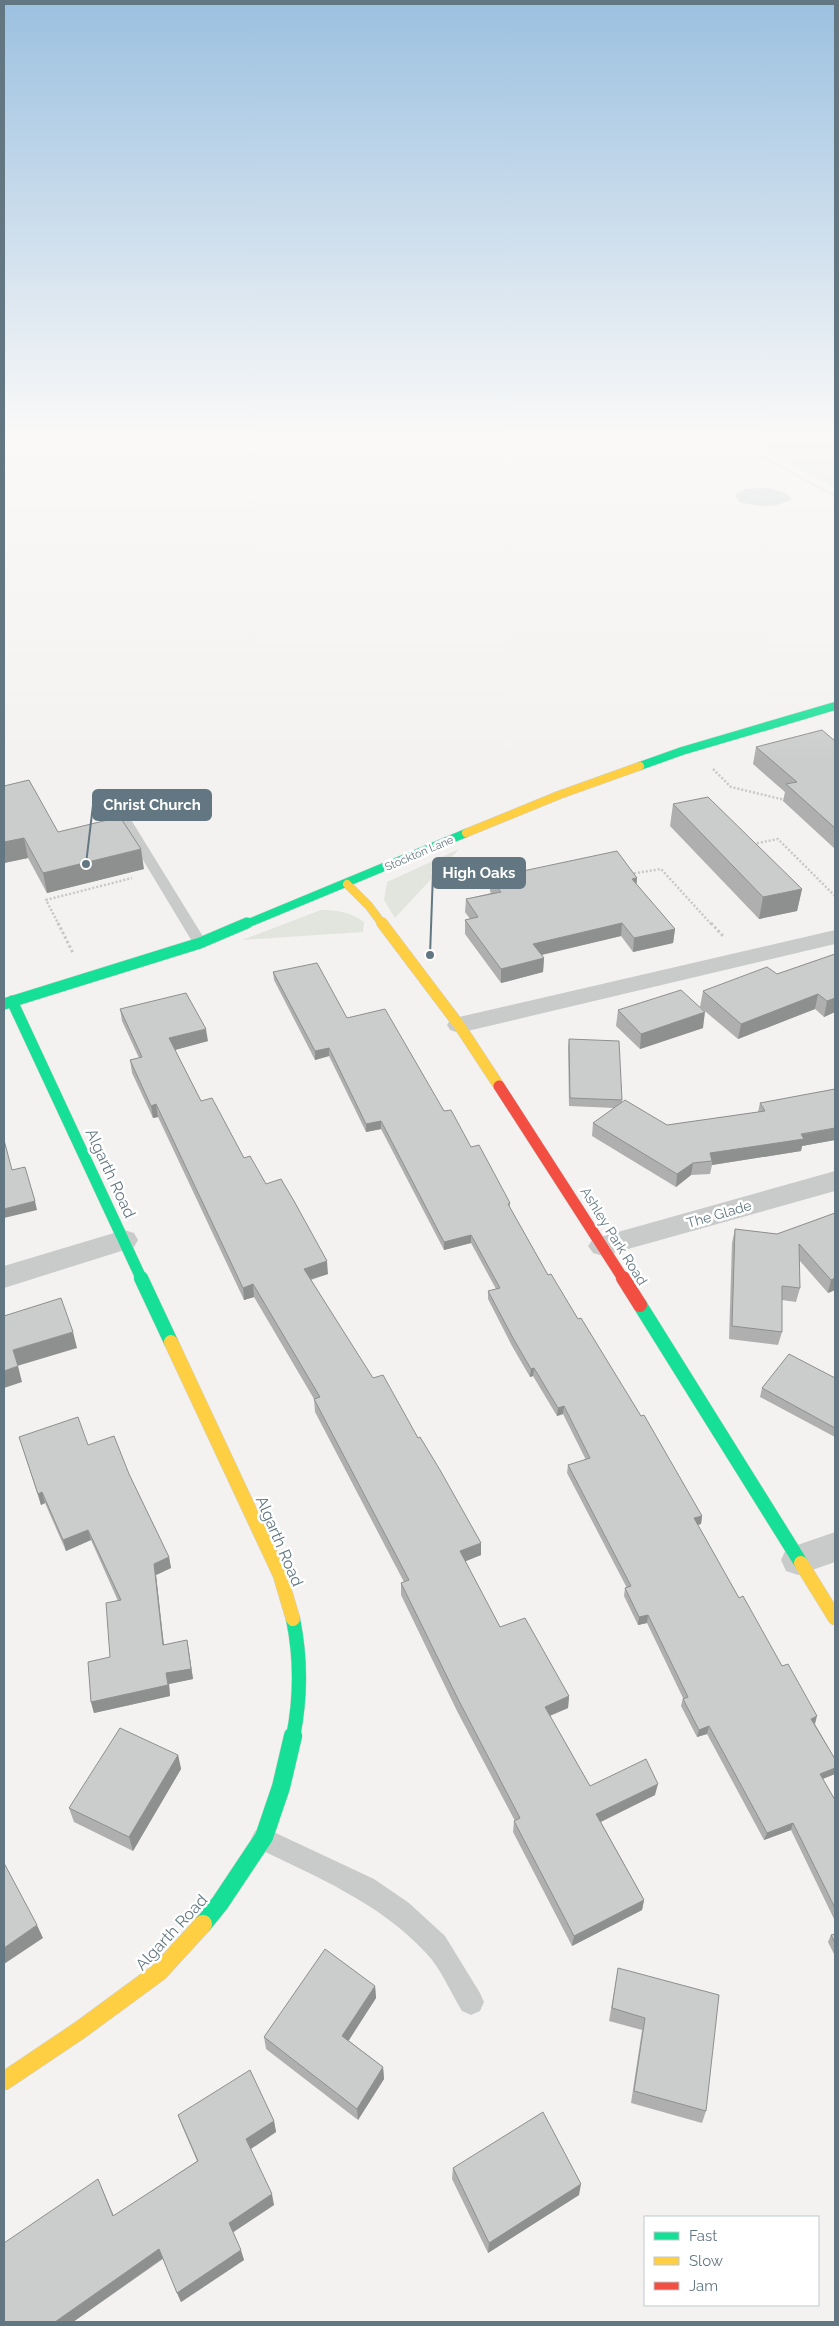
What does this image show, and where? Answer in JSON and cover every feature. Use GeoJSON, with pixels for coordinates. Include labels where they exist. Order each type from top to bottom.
{"type":"FeatureCollection","features":[{"type":"Feature","properties":{"kind":"street","name":"Stockton Lane"},"geometry":{"type":"LineString","coordinates":[[8,1002],[200,943],[559,795],[692,748],[835,706]]}},
{"type":"Feature","properties":{"kind":"street","name":"Ashley Park Road"},"geometry":{"type":"LineString","coordinates":[[347,884],[370,906],[459,1025],[603,1246],[835,1618]]}},
{"type":"Feature","properties":{"kind":"street"},"geometry":{"type":"LineString","coordinates":[[459,1025],[835,937]]}},
{"type":"Feature","properties":{"kind":"street","name":"Algarth Road"},"geometry":{"type":"LineString","coordinates":[[4,2081],[80,2030],[159,1972],[214,1912],[263,1839],[290,1754],[301,1685],[296,1628],[280,1575],[124,1240],[8,1002]]}},
{"type":"Feature","properties":{"kind":"street","name":"The Glade"},"geometry":{"type":"LineString","coordinates":[[603,1246],[835,1181]]}},
{"type":"Feature","properties":{"kind":"street"},"geometry":{"type":"LineString","coordinates":[[4,1277],[124,1240]]}},
{"type":"Feature","properties":{"kind":"street"},"geometry":{"type":"LineString","coordinates":[[798,1560],[835,1547]]}},
{"type":"Feature","properties":{"kind":"lane"},"geometry":{"type":"LineString","coordinates":[[111,797],[200,943]]}},
{"type":"Feature","properties":{"kind":"lane"},"geometry":{"type":"LineString","coordinates":[[263,1839],[365,1888],[400,1912],[436,1945],[471,2002]]}},
{"type":"Feature","properties":{"kind":"path"},"geometry":{"type":"LineString","coordinates":[[692,748],[731,787],[788,801]]}},
{"type":"Feature","properties":{"kind":"path"},"geometry":{"type":"LineString","coordinates":[[750,844],[778,839],[835,896]]}},
{"type":"Feature","properties":{"kind":"path"},"geometry":{"type":"LineString","coordinates":[[624,874],[661,869],[744,959]]}},
{"type":"Feature","properties":{"kind":"path"},"geometry":{"type":"LineString","coordinates":[[86,978],[46,900],[157,872]]}},
{"type":"Feature","properties":{"kind":"shaded area"},"geometry":{"type":"Polygon","coordinates":[[[459,849],[395,918],[384,900],[387,882],[459,849]]]}},
{"type":"Feature","properties":{"kind":"shaded area"},"geometry":{"type":"Polygon","coordinates":[[[321,910],[338,911],[354,916],[364,922],[363,932],[242,940],[321,910]]]}},
{"type":"Feature","properties":{"kind":"building"},"geometry":{"type":"Polygon","coordinates":[[[822,730],[835,741],[835,828],[786,784],[797,782],[756,747],[822,730]]]}},
{"type":"Feature","properties":{"kind":"building"},"geometry":{"type":"Polygon","coordinates":[[[29,780],[58,832],[120,817],[141,849],[43,873],[24,838],[4,842],[4,786],[29,780]]]}},
{"type":"Feature","properties":{"kind":"building"},"geometry":{"type":"Polygon","coordinates":[[[708,797],[802,889],[763,897],[673,804],[708,797]]]}},
{"type":"Feature","properties":{"kind":"building"},"geometry":{"type":"Polygon","coordinates":[[[617,851],[637,878],[632,879],[675,929],[634,938],[622,923],[533,944],[544,958],[501,969],[465,920],[478,917],[466,899],[501,892],[490,878],[617,851]]]}},
{"type":"Feature","properties":{"kind":"building"},"geometry":{"type":"Polygon","coordinates":[[[835,954],[835,998],[827,1001],[818,994],[741,1024],[703,991],[767,967],[777,974],[835,954]]]}},
{"type":"Feature","properties":{"kind":"building"},"geometry":{"type":"Polygon","coordinates":[[[317,963],[347,1018],[385,1009],[444,1111],[451,1110],[471,1147],[479,1145],[510,1203],[508,1204],[548,1275],[551,1274],[578,1319],[581,1318],[641,1416],[644,1415],[702,1516],[694,1518],[739,1598],[743,1596],[782,1666],[788,1664],[817,1716],[811,1719],[835,1759],[835,1768],[820,1774],[835,1800],[835,1908],[793,1823],[767,1833],[709,1726],[699,1730],[683,1699],[688,1697],[648,1615],[639,1617],[625,1588],[631,1586],[568,1465],[590,1458],[564,1406],[558,1408],[534,1368],[531,1369],[513,1338],[488,1291],[500,1288],[471,1235],[444,1242],[381,1121],[366,1124],[329,1048],[315,1051],[273,972],[317,963]]]}},
{"type":"Feature","properties":{"kind":"building"},"geometry":{"type":"Polygon","coordinates":[[[681,990],[705,1012],[641,1034],[618,1010],[681,990]]]}},
{"type":"Feature","properties":{"kind":"building"},"geometry":{"type":"Polygon","coordinates":[[[186,993],[206,1029],[169,1038],[201,1101],[212,1098],[244,1158],[250,1156],[266,1184],[281,1179],[294,1201],[327,1261],[304,1269],[373,1378],[383,1375],[418,1438],[420,1437],[440,1470],[481,1543],[460,1551],[500,1627],[525,1618],[569,1696],[545,1707],[590,1786],[646,1759],[658,1784],[596,1814],[644,1900],[574,1936],[514,1821],[520,1818],[458,1699],[401,1583],[409,1580],[314,1399],[320,1397],[253,1284],[243,1288],[156,1104],[151,1106],[130,1060],[142,1057],[120,1009],[186,993]]]}},
{"type":"Feature","properties":{"kind":"building"},"geometry":{"type":"Polygon","coordinates":[[[569,1039],[619,1041],[622,1100],[570,1098],[569,1039]]]}},
{"type":"Feature","properties":{"kind":"building"},"geometry":{"type":"Polygon","coordinates":[[[835,1089],[835,1128],[801,1134],[804,1139],[710,1153],[712,1161],[693,1163],[677,1174],[593,1123],[625,1100],[667,1125],[765,1111],[760,1103],[835,1089]]]}},
{"type":"Feature","properties":{"kind":"building"},"geometry":{"type":"Polygon","coordinates":[[[4,1140],[12,1170],[25,1167],[35,1201],[4,1209],[4,1140]]]}},
{"type":"Feature","properties":{"kind":"building"},"geometry":{"type":"Polygon","coordinates":[[[835,1213],[835,1278],[831,1280],[799,1244],[800,1288],[782,1286],[782,1332],[732,1326],[735,1229],[777,1234],[835,1213]]]}},
{"type":"Feature","properties":{"kind":"building"},"geometry":{"type":"Polygon","coordinates":[[[61,1298],[73,1332],[13,1350],[18,1366],[4,1371],[4,1316],[61,1298]]]}},
{"type":"Feature","properties":{"kind":"building"},"geometry":{"type":"Polygon","coordinates":[[[789,1354],[835,1378],[835,1428],[762,1388],[789,1354]]]}},
{"type":"Feature","properties":{"kind":"building"},"geometry":{"type":"Polygon","coordinates":[[[78,1417],[88,1445],[114,1436],[129,1474],[169,1557],[154,1564],[163,1645],[187,1640],[191,1669],[166,1673],[168,1685],[91,1702],[88,1662],[110,1657],[106,1603],[121,1600],[88,1530],[63,1540],[42,1492],[38,1494],[19,1437],[78,1417]]]}},
{"type":"Feature","properties":{"kind":"building"},"geometry":{"type":"Polygon","coordinates":[[[120,1728],[178,1755],[129,1837],[69,1808],[120,1728]]]}},
{"type":"Feature","properties":{"kind":"building"},"geometry":{"type":"Polygon","coordinates":[[[4,1863],[37,1925],[4,1948],[4,1863]]]}},
{"type":"Feature","properties":{"kind":"building"},"geometry":{"type":"Polygon","coordinates":[[[835,1934],[835,1943],[831,1935],[835,1934]]]}},
{"type":"Feature","properties":{"kind":"building"},"geometry":{"type":"Polygon","coordinates":[[[325,1949],[375,1986],[342,2036],[383,2067],[357,2109],[264,2037],[325,1949]]]}},
{"type":"Feature","properties":{"kind":"building"},"geometry":{"type":"Polygon","coordinates":[[[618,1968],[719,1995],[706,2111],[634,2091],[645,2018],[612,2008],[618,1968]]]}},
{"type":"Feature","properties":{"kind":"building"},"geometry":{"type":"Polygon","coordinates":[[[250,2070],[274,2121],[246,2139],[272,2194],[229,2223],[241,2250],[177,2293],[159,2249],[55,2322],[4,2322],[4,2243],[98,2179],[113,2216],[198,2161],[178,2115],[250,2070]]]}},
{"type":"Feature","properties":{"kind":"building"},"geometry":{"type":"Polygon","coordinates":[[[543,2112],[581,2184],[489,2243],[453,2168],[543,2112]]]}},
{"type":"Feature","properties":{"kind":"traffic: fast"},"geometry":{"type":"LineString","coordinates":[[640,766],[682,751],[835,706]]}},
{"type":"Feature","properties":{"kind":"traffic: fast"},"geometry":{"type":"LineString","coordinates":[[4,1004],[200,943],[466,833]]}},
{"type":"Feature","properties":{"kind":"traffic: fast"},"geometry":{"type":"LineString","coordinates":[[12,1001],[171,1342]]}},
{"type":"Feature","properties":{"kind":"traffic: fast"},"geometry":{"type":"LineString","coordinates":[[640,1305],[801,1563]]}},
{"type":"Feature","properties":{"kind":"traffic: fast"},"geometry":{"type":"LineString","coordinates":[[203,1924],[220,1903],[262,1841],[281,1787],[289,1758],[299,1700],[300,1671],[298,1644],[293,1619]]}},
{"type":"Feature","properties":{"kind":"traffic: slow"},"geometry":{"type":"LineString","coordinates":[[466,833],[559,795],[640,766]]}},
{"type":"Feature","properties":{"kind":"traffic: slow"},"geometry":{"type":"LineString","coordinates":[[347,884],[369,906],[459,1025],[499,1086]]}},
{"type":"Feature","properties":{"kind":"traffic: slow"},"geometry":{"type":"LineString","coordinates":[[171,1342],[280,1575],[293,1619]]}},
{"type":"Feature","properties":{"kind":"traffic: slow"},"geometry":{"type":"LineString","coordinates":[[801,1563],[835,1618]]}},
{"type":"Feature","properties":{"kind":"traffic: slow"},"geometry":{"type":"LineString","coordinates":[[4,2081],[80,2030],[159,1972],[203,1924]]}},
{"type":"Feature","properties":{"kind":"traffic: jam"},"geometry":{"type":"LineString","coordinates":[[499,1086],[640,1305]]}},
{"type":"Feature","properties":{"kind":"place","name":"Christ Church"},"geometry":{"type":"Point","coordinates":[86,864]}},
{"type":"Feature","properties":{"kind":"place","name":"High Oaks"},"geometry":{"type":"Point","coordinates":[430,955]}}]}
